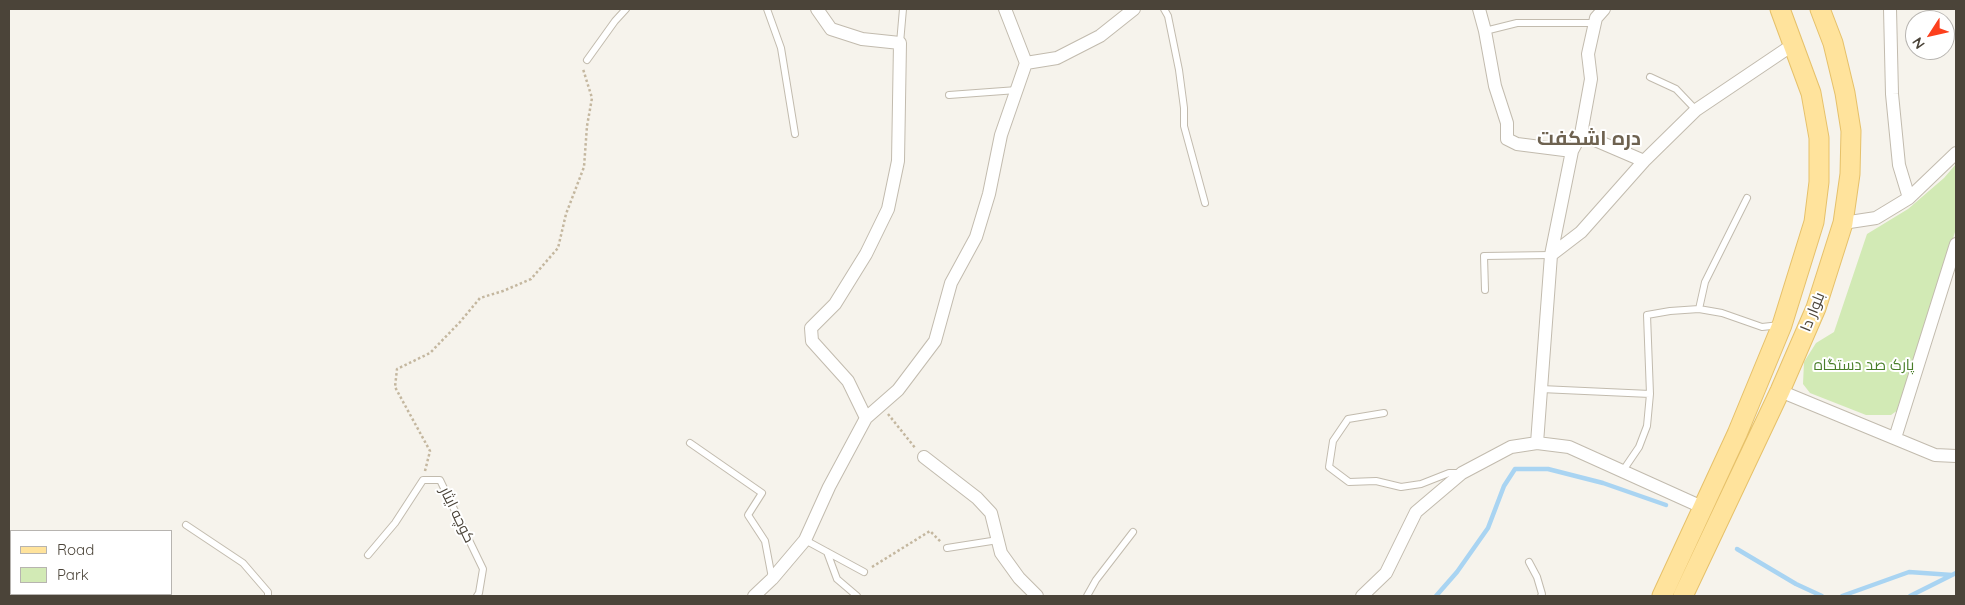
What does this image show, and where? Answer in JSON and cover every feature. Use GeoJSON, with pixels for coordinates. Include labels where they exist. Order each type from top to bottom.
{"type":"FeatureCollection","features":[{"type":"Feature","properties":{"kind":"main road","name":"بلوار دا"},"geometry":{"type":"LineString","coordinates":[[1662,596],[1735,438],[1782,325],[1814,222],[1819,182],[1819,138],[1811,93],[1780,9]]}},
{"type":"Feature","properties":{"kind":"main road","name":"بلوار دا"},"geometry":{"type":"LineString","coordinates":[[1683,596],[1780,391],[1816,308],[1843,223],[1850,174],[1851,132],[1845,93],[1833,43],[1820,9]]}},
{"type":"Feature","properties":{"kind":"main road"},"geometry":{"type":"LineString","coordinates":[[1735,438],[1754,446]]}},
{"type":"Feature","properties":{"kind":"street"},"geometry":{"type":"LineString","coordinates":[[817,9],[832,29],[862,39],[900,43],[898,161],[888,209],[866,254],[835,304],[811,328],[812,341],[848,381],[866,418]]}},
{"type":"Feature","properties":{"kind":"street"},"geometry":{"type":"LineString","coordinates":[[754,596],[772,579],[805,540],[829,488],[866,418],[898,390],[936,341],[951,284],[976,237],[989,194],[1001,135],[1026,63],[1005,9]]}},
{"type":"Feature","properties":{"kind":"street"},"geometry":{"type":"LineString","coordinates":[[1026,63],[1057,58],[1100,36],[1134,9]]}},
{"type":"Feature","properties":{"kind":"street"},"geometry":{"type":"LineString","coordinates":[[1479,9],[1486,31],[1496,86],[1507,123],[1507,139],[1517,144],[1572,151]]}},
{"type":"Feature","properties":{"kind":"street"},"geometry":{"type":"LineString","coordinates":[[1538,443],[1551,255],[1572,151],[1581,134],[1592,79],[1588,54],[1596,18],[1604,9]]}},
{"type":"Feature","properties":{"kind":"street"},"geometry":{"type":"LineString","coordinates":[[1890,9],[1892,94],[1899,165],[1909,198]]}},
{"type":"Feature","properties":{"kind":"street"},"geometry":{"type":"LineString","coordinates":[[1551,255],[1581,232],[1644,160],[1696,110],[1794,44]]}},
{"type":"Feature","properties":{"kind":"street"},"geometry":{"type":"LineString","coordinates":[[1581,134],[1644,160]]}},
{"type":"Feature","properties":{"kind":"street"},"geometry":{"type":"LineString","coordinates":[[1843,223],[1876,218],[1909,198],[1956,153]]}},
{"type":"Feature","properties":{"kind":"street"},"geometry":{"type":"LineString","coordinates":[[1895,438],[1956,244]]}},
{"type":"Feature","properties":{"kind":"street"},"geometry":{"type":"LineString","coordinates":[[1780,391],[1935,455],[1956,456]]}},
{"type":"Feature","properties":{"kind":"street"},"geometry":{"type":"LineString","coordinates":[[1362,596],[1386,573],[1416,512],[1462,473],[1511,448],[1538,443],[1569,448],[1702,507]]}},
{"type":"Feature","properties":{"kind":"street"},"geometry":{"type":"LineString","coordinates":[[924,457],[977,498],[991,513],[1001,552],[1019,578],[1037,596]]}},
{"type":"Feature","properties":{"kind":"lane"},"geometry":{"type":"LineString","coordinates":[[587,60],[626,9]]}},
{"type":"Feature","properties":{"kind":"lane"},"geometry":{"type":"LineString","coordinates":[[767,9],[781,48],[795,134]]}},
{"type":"Feature","properties":{"kind":"lane"},"geometry":{"type":"LineString","coordinates":[[900,43],[903,9]]}},
{"type":"Feature","properties":{"kind":"lane"},"geometry":{"type":"LineString","coordinates":[[1164,9],[1168,16],[1179,70],[1184,108],[1184,126],[1205,203]]}},
{"type":"Feature","properties":{"kind":"lane"},"geometry":{"type":"LineString","coordinates":[[1486,31],[1517,23],[1595,23]]}},
{"type":"Feature","properties":{"kind":"lane"},"geometry":{"type":"LineString","coordinates":[[1650,77],[1676,89],[1696,110]]}},
{"type":"Feature","properties":{"kind":"lane"},"geometry":{"type":"LineString","coordinates":[[949,95],[1017,90]]}},
{"type":"Feature","properties":{"kind":"lane"},"geometry":{"type":"LineString","coordinates":[[1698,310],[1705,282],[1747,198]]}},
{"type":"Feature","properties":{"kind":"lane"},"geometry":{"type":"LineString","coordinates":[[1485,290],[1484,256],[1551,255]]}},
{"type":"Feature","properties":{"kind":"lane"},"geometry":{"type":"LineString","coordinates":[[1622,472],[1639,447],[1647,426],[1650,394],[1648,315],[1670,311],[1698,310],[1722,313],[1762,327],[1782,325]]}},
{"type":"Feature","properties":{"kind":"lane"},"geometry":{"type":"LineString","coordinates":[[1541,389],[1650,394]]}},
{"type":"Feature","properties":{"kind":"lane"},"geometry":{"type":"LineString","coordinates":[[1384,413],[1348,419],[1333,441],[1329,467],[1349,482],[1376,481],[1401,487],[1421,484],[1449,473],[1462,473]]}},
{"type":"Feature","properties":{"kind":"lane"},"geometry":{"type":"LineString","coordinates":[[690,442],[762,493],[748,515],[765,541],[772,579]]}},
{"type":"Feature","properties":{"kind":"lane","name":"کوچه ایثار"},"geometry":{"type":"LineString","coordinates":[[368,555],[395,523],[423,480],[440,480],[483,569],[477,596]]}},
{"type":"Feature","properties":{"kind":"lane"},"geometry":{"type":"LineString","coordinates":[[186,525],[243,563],[268,592],[268,596]]}},
{"type":"Feature","properties":{"kind":"lane"},"geometry":{"type":"LineString","coordinates":[[1087,596],[1096,580],[1133,532]]}},
{"type":"Feature","properties":{"kind":"lane"},"geometry":{"type":"LineString","coordinates":[[805,540],[864,572]]}},
{"type":"Feature","properties":{"kind":"lane"},"geometry":{"type":"LineString","coordinates":[[947,548],[998,540]]}},
{"type":"Feature","properties":{"kind":"lane"},"geometry":{"type":"LineString","coordinates":[[827,552],[837,579],[858,596]]}},
{"type":"Feature","properties":{"kind":"lane"},"geometry":{"type":"LineString","coordinates":[[1529,562],[1537,577],[1541,596]]}},
{"type":"Feature","properties":{"kind":"path"},"geometry":{"type":"LineString","coordinates":[[423,480],[430,451],[395,387],[397,369],[430,352],[460,322],[480,298],[504,291],[531,279],[558,248],[566,214],[584,167],[587,126],[592,98],[582,68],[587,60]]}},
{"type":"Feature","properties":{"kind":"path"},"geometry":{"type":"LineString","coordinates":[[882,404],[909,442],[924,457]]}},
{"type":"Feature","properties":{"kind":"path"},"geometry":{"type":"LineString","coordinates":[[864,572],[930,531],[947,548]]}},
{"type":"Feature","properties":{"kind":"green space","name":"پارک صد دستگاه"},"geometry":{"type":"Polygon","coordinates":[[[1956,164],[1956,229],[1898,410],[1891,415],[1866,415],[1810,393],[1803,384],[1804,362],[1816,343],[1834,332],[1867,234],[1908,209],[1944,178],[1956,164]]]}},
{"type":"Feature","properties":{"kind":"waterway"},"geometry":{"type":"LineString","coordinates":[[1436,596],[1457,572],[1488,528],[1504,486],[1515,469],[1548,469],[1603,483],[1666,505]]}},
{"type":"Feature","properties":{"kind":"waterway"},"geometry":{"type":"LineString","coordinates":[[1737,549],[1796,584],[1822,596]]}},
{"type":"Feature","properties":{"kind":"waterway"},"geometry":{"type":"LineString","coordinates":[[1842,596],[1909,572],[1952,575]]}},
{"type":"Feature","properties":{"kind":"waterway"},"geometry":{"type":"LineString","coordinates":[[1910,596],[1956,573]]}},
{"type":"Feature","properties":{"kind":"district","name":"دره اشکفت"},"geometry":{"type":"Point","coordinates":[1589,139]}}]}
